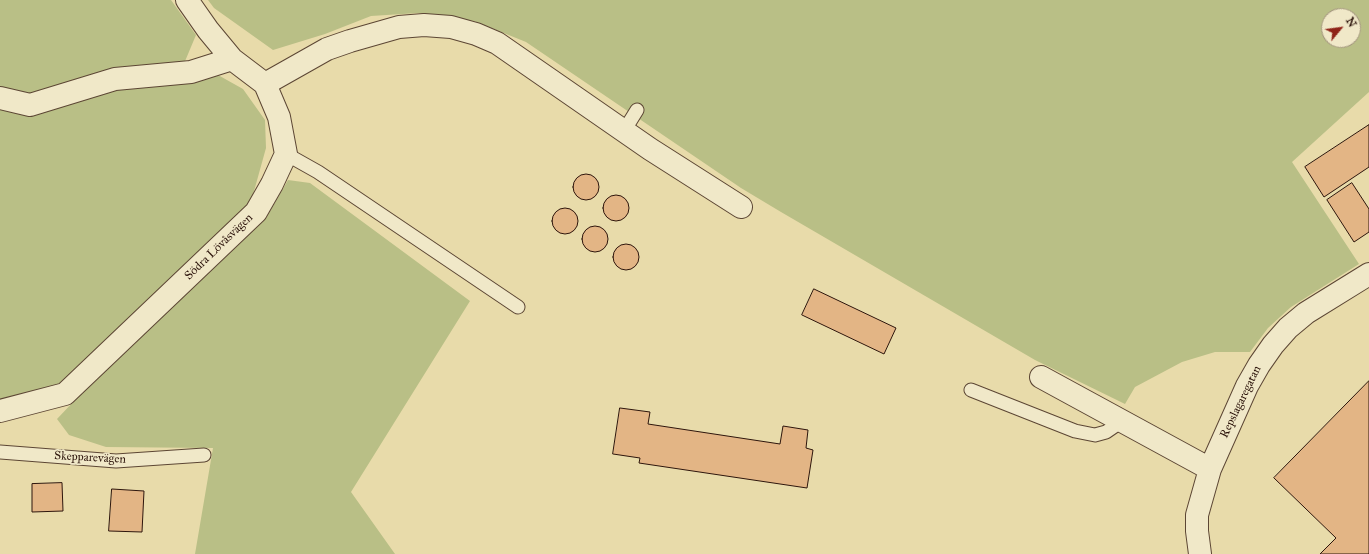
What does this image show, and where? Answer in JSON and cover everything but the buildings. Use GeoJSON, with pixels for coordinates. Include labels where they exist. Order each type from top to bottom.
{"type":"FeatureCollection","features":[{"type":"Feature","properties":{"kind":"street"},"geometry":{"type":"LineString","coordinates":[[187,0],[208,30],[232,59],[265,84],[279,117],[286,154]]}},
{"type":"Feature","properties":{"kind":"street"},"geometry":{"type":"LineString","coordinates":[[265,84],[327,50],[350,41],[399,27],[424,25],[451,26],[497,43],[624,131],[651,157],[742,207]]}},
{"type":"Feature","properties":{"kind":"street"},"geometry":{"type":"LineString","coordinates":[[0,98],[30,105],[115,79],[191,72],[232,59]]}},
{"type":"Feature","properties":{"kind":"street","name":"Södra Lövåsvägen"},"geometry":{"type":"LineString","coordinates":[[0,411],[65,394],[256,212],[272,184],[286,154]]}},
{"type":"Feature","properties":{"kind":"street","name":"Repslagaregatan"},"geometry":{"type":"LineString","coordinates":[[1200,554],[1197,531],[1197,515],[1210,469],[1247,386],[1259,365],[1273,345],[1288,328],[1306,313],[1369,274]]}},
{"type":"Feature","properties":{"kind":"street"},"geometry":{"type":"LineString","coordinates":[[1040,377],[1210,469]]}},
{"type":"Feature","properties":{"kind":"lane"},"geometry":{"type":"LineString","coordinates":[[624,131],[637,110]]}},
{"type":"Feature","properties":{"kind":"lane"},"geometry":{"type":"LineString","coordinates":[[286,154],[318,172],[518,307]]}},
{"type":"Feature","properties":{"kind":"lane"},"geometry":{"type":"LineString","coordinates":[[971,390],[1075,431],[1095,435],[1106,432],[1122,421]]}},
{"type":"Feature","properties":{"kind":"lane","name":"Skepparevägen"},"geometry":{"type":"LineString","coordinates":[[0,452],[116,461],[204,455]]}},
{"type":"Feature","properties":{"kind":"green space"},"geometry":{"type":"Polygon","coordinates":[[[0,0],[171,0],[196,35],[183,66],[34,98],[0,90],[0,0]]]}},
{"type":"Feature","properties":{"kind":"green space"},"geometry":{"type":"Polygon","coordinates":[[[208,0],[1369,0],[1369,92],[1292,162],[1359,264],[1291,307],[1268,328],[1250,352],[1215,352],[1182,362],[1135,387],[1125,404],[1035,360],[741,188],[526,42],[474,21],[418,13],[371,16],[325,34],[273,50],[214,8],[208,0]]]}},
{"type":"Feature","properties":{"kind":"green space"},"geometry":{"type":"Polygon","coordinates":[[[218,75],[243,89],[265,120],[266,148],[251,202],[62,387],[0,405],[0,108],[119,88],[218,75]]]}},
{"type":"Feature","properties":{"kind":"green space"},"geometry":{"type":"Polygon","coordinates":[[[288,180],[310,183],[470,301],[351,492],[395,554],[195,554],[213,448],[106,447],[69,435],[57,419],[75,400],[266,218],[288,180]]]}}]}
